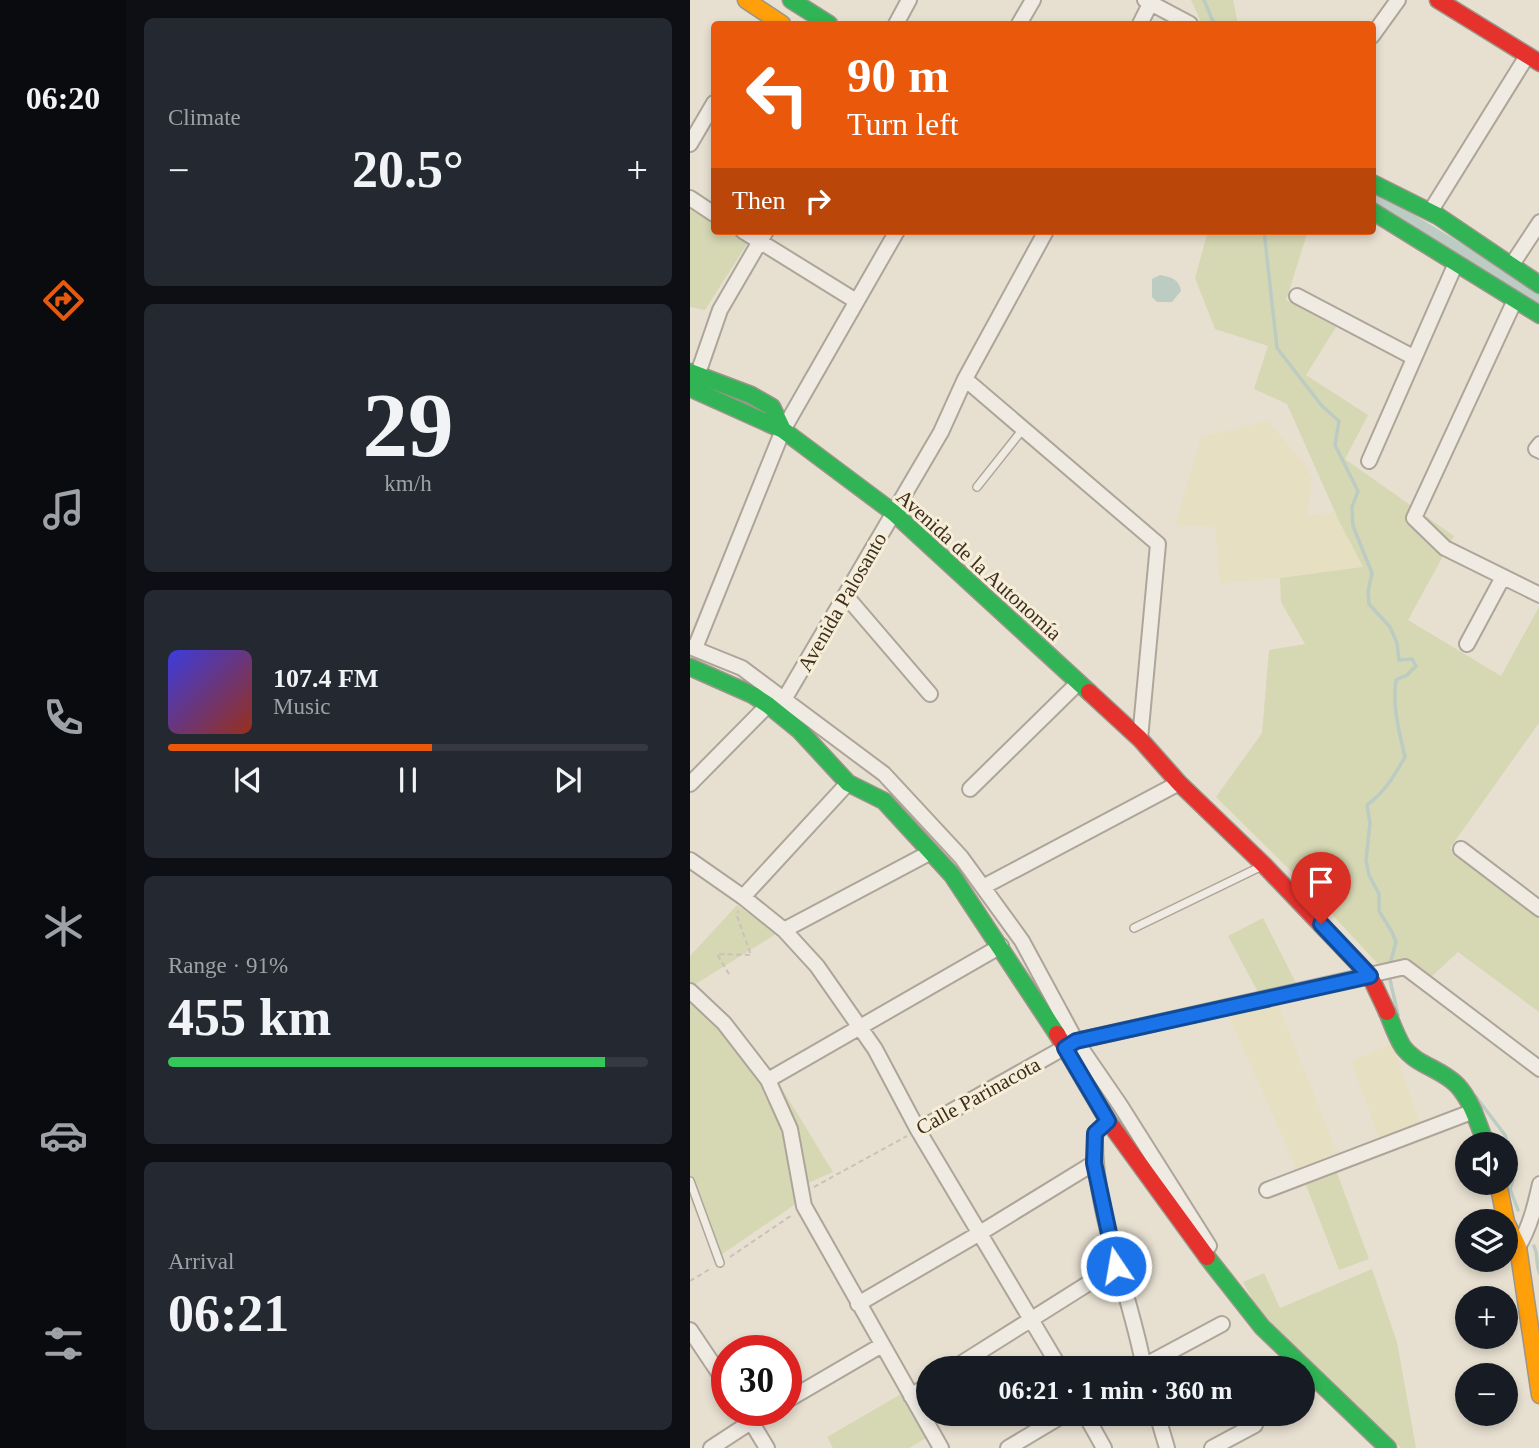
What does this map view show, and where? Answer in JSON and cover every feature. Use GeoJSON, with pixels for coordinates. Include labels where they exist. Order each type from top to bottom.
{"type":"FeatureCollection","features":[{"type":"Feature","properties":{"kind":"street"},"geometry":{"type":"LineString","coordinates":[[746,0],[764,20]]}},
{"type":"Feature","properties":{"kind":"street"},"geometry":{"type":"LineString","coordinates":[[898,21],[909,0]]}},
{"type":"Feature","properties":{"kind":"street"},"geometry":{"type":"LineString","coordinates":[[1021,21],[1034,0]]}},
{"type":"Feature","properties":{"kind":"street"},"geometry":{"type":"LineString","coordinates":[[1376,30],[1398,0]]}},
{"type":"Feature","properties":{"kind":"street"},"geometry":{"type":"LineString","coordinates":[[1430,212],[1533,60],[1438,0]]}},
{"type":"Feature","properties":{"kind":"street"},"geometry":{"type":"LineString","coordinates":[[1141,21],[1149,1],[1185,21]]}},
{"type":"Feature","properties":{"kind":"street"},"geometry":{"type":"LineString","coordinates":[[798,2],[825,21]]}},
{"type":"Feature","properties":{"kind":"street"},"geometry":{"type":"LineString","coordinates":[[690,144],[711,108]]}},
{"type":"Feature","properties":{"kind":"street"},"geometry":{"type":"LineString","coordinates":[[1376,185],[1430,212],[1539,285]]}},
{"type":"Feature","properties":{"kind":"street"},"geometry":{"type":"LineString","coordinates":[[690,198],[711,212]]}},
{"type":"Feature","properties":{"kind":"street"},"geometry":{"type":"LineString","coordinates":[[1376,213],[1539,315]]}},
{"type":"Feature","properties":{"kind":"street"},"geometry":{"type":"LineString","coordinates":[[1511,266],[1539,222]]}},
{"type":"Feature","properties":{"kind":"street"},"geometry":{"type":"LineString","coordinates":[[895,235],[783,430],[692,648],[742,668],[884,774],[961,857],[1022,941],[1108,1121],[1208,1259],[1262,1327],[1388,1448]]}},
{"type":"Feature","properties":{"kind":"street","name":"Avenida Palosanto"},"geometry":{"type":"LineString","coordinates":[[785,698],[941,432],[965,379],[1044,235]]}},
{"type":"Feature","properties":{"kind":"street"},"geometry":{"type":"LineString","coordinates":[[692,384],[720,310],[763,236],[856,301]]}},
{"type":"Feature","properties":{"kind":"street"},"geometry":{"type":"LineString","coordinates":[[1369,461],[1456,262]]}},
{"type":"Feature","properties":{"kind":"street"},"geometry":{"type":"LineString","coordinates":[[1297,296],[1413,357]]}},
{"type":"Feature","properties":{"kind":"street"},"geometry":{"type":"LineString","coordinates":[[1515,300],[1414,518],[1445,548],[1539,595]]}},
{"type":"Feature","properties":{"kind":"street"},"geometry":{"type":"LineString","coordinates":[[965,379],[1158,544],[1140,739]]}},
{"type":"Feature","properties":{"kind":"street","name":"Avenida de la Autonomía"},"geometry":{"type":"LineString","coordinates":[[692,384],[783,430],[894,513],[1140,739],[1179,783],[1264,865],[1370,976],[1404,1048],[1448,1076],[1459,1087],[1474,1111],[1482,1132]]}},
{"type":"Feature","properties":{"kind":"street"},"geometry":{"type":"LineString","coordinates":[[1539,444],[1536,449],[1539,451]]}},
{"type":"Feature","properties":{"kind":"street"},"geometry":{"type":"LineString","coordinates":[[1467,644],[1503,577]]}},
{"type":"Feature","properties":{"kind":"street"},"geometry":{"type":"LineString","coordinates":[[846,596],[930,694]]}},
{"type":"Feature","properties":{"kind":"street"},"geometry":{"type":"LineString","coordinates":[[690,667],[753,695],[768,705],[800,731],[848,783],[884,801],[932,852],[952,875],[1070,1044],[1120,1105],[1249,1309]]}},
{"type":"Feature","properties":{"kind":"street"},"geometry":{"type":"LineString","coordinates":[[970,789],[1077,683]]}},
{"type":"Feature","properties":{"kind":"street"},"geometry":{"type":"LineString","coordinates":[[690,784],[768,705]]}},
{"type":"Feature","properties":{"kind":"street"},"geometry":{"type":"LineString","coordinates":[[742,897],[848,783]]}},
{"type":"Feature","properties":{"kind":"street"},"geometry":{"type":"LineString","coordinates":[[983,887],[1179,783]]}},
{"type":"Feature","properties":{"kind":"street"},"geometry":{"type":"LineString","coordinates":[[1461,849],[1539,909]]}},
{"type":"Feature","properties":{"kind":"street"},"geometry":{"type":"LineString","coordinates":[[784,930],[932,852]]}},
{"type":"Feature","properties":{"kind":"street"},"geometry":{"type":"LineString","coordinates":[[690,860],[784,930],[817,966],[875,1049],[918,1130],[1053,1356]]}},
{"type":"Feature","properties":{"kind":"street"},"geometry":{"type":"LineString","coordinates":[[768,1080],[1001,946]]}},
{"type":"Feature","properties":{"kind":"street","name":"Calle Parinacota"},"geometry":{"type":"LineString","coordinates":[[918,1130],[1070,1044],[1405,967],[1539,1069]]}},
{"type":"Feature","properties":{"kind":"street"},"geometry":{"type":"LineString","coordinates":[[690,991],[724,1023],[768,1080],[790,1129],[802,1199],[858,1304],[941,1448]]}},
{"type":"Feature","properties":{"kind":"street"},"geometry":{"type":"LineString","coordinates":[[1268,1190],[1474,1111]]}},
{"type":"Feature","properties":{"kind":"street"},"geometry":{"type":"LineString","coordinates":[[1108,1121],[1095,1133],[1094,1163],[1116,1266],[1128,1301],[1140,1356]]}},
{"type":"Feature","properties":{"kind":"street"},"geometry":{"type":"LineString","coordinates":[[858,1304],[1094,1163]]}},
{"type":"Feature","properties":{"kind":"street"},"geometry":{"type":"LineString","coordinates":[[1539,1184],[1537,1211],[1518,1247],[1539,1395]]}},
{"type":"Feature","properties":{"kind":"street"},"geometry":{"type":"LineString","coordinates":[[974,1356],[1116,1266]]}},
{"type":"Feature","properties":{"kind":"street"},"geometry":{"type":"LineString","coordinates":[[1165,1356],[1222,1324]]}},
{"type":"Feature","properties":{"kind":"street"},"geometry":{"type":"LineString","coordinates":[[690,1330],[711,1361]]}},
{"type":"Feature","properties":{"kind":"street"},"geometry":{"type":"LineString","coordinates":[[802,1392],[882,1345]]}},
{"type":"Feature","properties":{"kind":"street"},"geometry":{"type":"LineString","coordinates":[[911,1396],[916,1393]]}},
{"type":"Feature","properties":{"kind":"street"},"geometry":{"type":"LineString","coordinates":[[711,1448],[736,1426]]}},
{"type":"Feature","properties":{"kind":"street"},"geometry":{"type":"LineString","coordinates":[[753,1426],[767,1448]]}},
{"type":"Feature","properties":{"kind":"street"},"geometry":{"type":"LineString","coordinates":[[1008,1448],[1045,1426]]}},
{"type":"Feature","properties":{"kind":"street"},"geometry":{"type":"LineString","coordinates":[[1092,1426],[1104,1448]]}},
{"type":"Feature","properties":{"kind":"street"},"geometry":{"type":"LineString","coordinates":[[1161,1426],[1167,1448]]}},
{"type":"Feature","properties":{"kind":"street"},"geometry":{"type":"LineString","coordinates":[[1212,1448],[1251,1426]]}},
{"type":"Feature","properties":{"kind":"lane"},"geometry":{"type":"LineString","coordinates":[[977,487],[1023,429]]}},
{"type":"Feature","properties":{"kind":"lane"},"geometry":{"type":"LineString","coordinates":[[1134,928],[1264,865]]}},
{"type":"Feature","properties":{"kind":"lane"},"geometry":{"type":"LineString","coordinates":[[690,1181],[720,1263]]}},
{"type":"Feature","properties":{"kind":"path"},"geometry":{"type":"LineString","coordinates":[[729,974],[717,954],[751,955],[737,916],[742,897]]}},
{"type":"Feature","properties":{"kind":"path","name":"Calle Parinacota"},"geometry":{"type":"LineString","coordinates":[[690,1281],[767,1233],[819,1186],[918,1130]]}},
{"type":"Feature","properties":{"kind":"shaded area"},"geometry":{"type":"Polygon","coordinates":[[[1160,275],[1174,279],[1180,287],[1181,291],[1172,302],[1157,302],[1152,297],[1152,279],[1160,275]]]}},
{"type":"Feature","properties":{"kind":"shaded area"},"geometry":{"type":"Polygon","coordinates":[[[1268,421],[1302,461],[1312,478],[1307,515],[1335,512],[1363,568],[1220,584],[1215,527],[1175,525],[1201,437],[1268,421]]]}},
{"type":"Feature","properties":{"kind":"shaded area"},"geometry":{"type":"Polygon","coordinates":[[[1278,1004],[1337,1152],[1298,1172],[1228,1014],[1278,1004]]]}},
{"type":"Feature","properties":{"kind":"shaded area"},"geometry":{"type":"Polygon","coordinates":[[[1392,1043],[1420,1123],[1379,1138],[1351,1061],[1392,1043]]]}},
{"type":"Feature","properties":{"kind":"green space"},"geometry":{"type":"Polygon","coordinates":[[[1191,0],[1233,0],[1237,21],[1201,21],[1191,0]]]}},
{"type":"Feature","properties":{"kind":"green space"},"geometry":{"type":"Polygon","coordinates":[[[690,204],[711,217],[711,235],[739,235],[749,241],[705,310],[690,307],[690,204]]]}},
{"type":"Feature","properties":{"kind":"green space"},"geometry":{"type":"Polygon","coordinates":[[[1207,235],[1307,235],[1286,300],[1336,327],[1306,375],[1368,415],[1345,459],[1454,536],[1408,620],[1501,676],[1539,607],[1539,723],[1450,848],[1539,915],[1539,1012],[1458,952],[1430,978],[1406,959],[1378,964],[1300,880],[1216,797],[1262,733],[1269,650],[1305,644],[1281,602],[1280,578],[1363,567],[1339,521],[1287,404],[1254,389],[1268,346],[1215,329],[1195,278],[1207,235]]]}},
{"type":"Feature","properties":{"kind":"green space"},"geometry":{"type":"Polygon","coordinates":[[[737,905],[776,934],[694,985],[736,1026],[754,1049],[833,1172],[795,1189],[797,1203],[715,1259],[690,1199],[690,956],[737,905]]]}},
{"type":"Feature","properties":{"kind":"green space"},"geometry":{"type":"Polygon","coordinates":[[[1263,918],[1297,985],[1259,994],[1228,936],[1263,918]]]}},
{"type":"Feature","properties":{"kind":"green space"},"geometry":{"type":"Polygon","coordinates":[[[1337,1173],[1369,1259],[1339,1270],[1306,1185],[1337,1173]]]}},
{"type":"Feature","properties":{"kind":"green space"},"geometry":{"type":"Polygon","coordinates":[[[1372,1269],[1397,1342],[1416,1448],[1401,1448],[1315,1367],[1315,1356],[1303,1356],[1262,1317],[1243,1282],[1264,1273],[1280,1308],[1372,1269]]]}},
{"type":"Feature","properties":{"kind":"green space"},"geometry":{"type":"Polygon","coordinates":[[[901,1394],[916,1420],[916,1426],[919,1426],[926,1438],[909,1448],[833,1448],[827,1437],[901,1394]]]}},
{"type":"Feature","properties":{"kind":"waterway"},"geometry":{"type":"LineString","coordinates":[[1204,0],[1213,21]]}},
{"type":"Feature","properties":{"kind":"waterway"},"geometry":{"type":"LineString","coordinates":[[1376,200],[1540,298]]}},
{"type":"Feature","properties":{"kind":"waterway"},"geometry":{"type":"LineString","coordinates":[[1264,235],[1277,348],[1322,406],[1339,421],[1335,445],[1358,491],[1352,507],[1353,526],[1372,573],[1368,592],[1369,604],[1390,627],[1397,643],[1399,660],[1412,659],[1416,666],[1407,675],[1396,680],[1398,728],[1405,757],[1384,789],[1367,805],[1370,823],[1366,860],[1369,875],[1379,894],[1379,911],[1396,942],[1389,968]]}},
{"type":"Feature","properties":{"kind":"waterway"},"geometry":{"type":"LineString","coordinates":[[1389,975],[1398,1015]]}},
{"type":"Feature","properties":{"kind":"waterway"},"geometry":{"type":"LineString","coordinates":[[1476,1097],[1505,1135],[1512,1161],[1513,1180],[1510,1189],[1518,1209]]}},
{"type":"Feature","properties":{"kind":"waterway"},"geometry":{"type":"LineString","coordinates":[[1534,1246],[1540,1274]]}},
{"type":"Feature","properties":{"kind":"traffic: fast"},"geometry":{"type":"LineString","coordinates":[[791,0],[824,21]]}},
{"type":"Feature","properties":{"kind":"traffic: fast"},"geometry":{"type":"LineString","coordinates":[[1376,185],[1438,216],[1540,285]]}},
{"type":"Feature","properties":{"kind":"traffic: fast"},"geometry":{"type":"LineString","coordinates":[[1376,213],[1540,315]]}},
{"type":"Feature","properties":{"kind":"traffic: fast"},"geometry":{"type":"LineString","coordinates":[[690,372],[751,395],[772,407],[783,430]]}},
{"type":"Feature","properties":{"kind":"traffic: fast"},"geometry":{"type":"LineString","coordinates":[[690,388],[783,430],[894,513],[1089,692]]}},
{"type":"Feature","properties":{"kind":"traffic: fast"},"geometry":{"type":"LineString","coordinates":[[690,667],[753,695],[768,705],[800,731],[848,783],[884,801],[952,875],[1057,1034]]}},
{"type":"Feature","properties":{"kind":"traffic: fast"},"geometry":{"type":"LineString","coordinates":[[1387,1012],[1408,1053],[1444,1075],[1462,1091],[1481,1132]]}},
{"type":"Feature","properties":{"kind":"traffic: fast"},"geometry":{"type":"LineString","coordinates":[[1207,1257],[1262,1327],[1388,1448]]}},
{"type":"Feature","properties":{"kind":"traffic: slow"},"geometry":{"type":"LineString","coordinates":[[746,0],[778,21]]}},
{"type":"Feature","properties":{"kind":"traffic: slow"},"geometry":{"type":"LineString","coordinates":[[1500,1195],[1506,1222],[1518,1247],[1540,1395]]}},
{"type":"Feature","properties":{"kind":"traffic: jam"},"geometry":{"type":"LineString","coordinates":[[1438,0],[1540,63]]}},
{"type":"Feature","properties":{"kind":"traffic: jam"},"geometry":{"type":"LineString","coordinates":[[1089,692],[1140,739],[1179,783],[1264,865],[1370,976],[1387,1012]]}},
{"type":"Feature","properties":{"kind":"traffic: jam"},"geometry":{"type":"LineString","coordinates":[[1057,1034],[1108,1121],[1207,1257]]}},
{"type":"Feature","properties":{"kind":"route"},"geometry":{"type":"LineString","coordinates":[[1116,1266],[1094,1163],[1095,1133],[1108,1121],[1065,1048],[1076,1041],[1370,976],[1321,924]]}}]}
